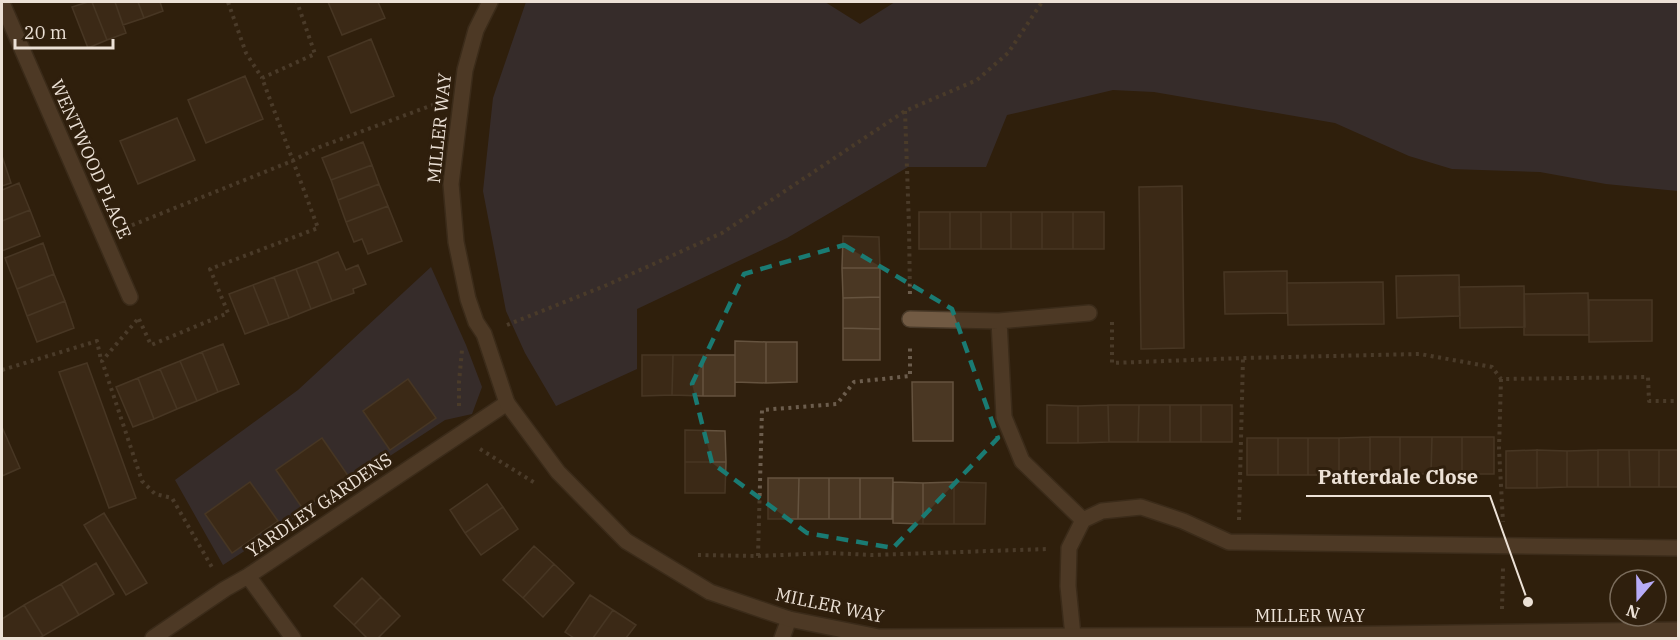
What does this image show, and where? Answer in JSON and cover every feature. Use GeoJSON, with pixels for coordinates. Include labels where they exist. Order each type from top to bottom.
{"type":"FeatureCollection","features":[{"type":"Feature","properties":{"kind":"street","name":"MILLER WAY"},"geometry":{"type":"LineString","coordinates":[[490,2],[476,30],[465,70],[451,184],[456,242],[468,299],[476,322],[484,334],[507,403],[558,472],[626,541],[710,592],[789,619],[879,637],[1678,630]]}},
{"type":"Feature","properties":{"kind":"street","name":"WENTWOOD PLACE"},"geometry":{"type":"LineString","coordinates":[[2,3],[130,297]]}},
{"type":"Feature","properties":{"kind":"street"},"geometry":{"type":"LineString","coordinates":[[910,319],[999,321],[1089,313]]}},
{"type":"Feature","properties":{"kind":"street"},"geometry":{"type":"LineString","coordinates":[[999,321],[1004,417],[1022,461],[1083,520]]}},
{"type":"Feature","properties":{"kind":"street","name":"YARDLEY GARDENS"},"geometry":{"type":"LineString","coordinates":[[153,639],[507,403]]}},
{"type":"Feature","properties":{"kind":"street"},"geometry":{"type":"LineString","coordinates":[[1073,636],[1068,586],[1069,548],[1083,520],[1102,511],[1141,507],[1183,520],[1229,542],[1678,548]]}},
{"type":"Feature","properties":{"kind":"street"},"geometry":{"type":"LineString","coordinates":[[248,576],[293,639]]}},
{"type":"Feature","properties":{"kind":"street"},"geometry":{"type":"LineString","coordinates":[[782,639],[789,619]]}},
{"type":"Feature","properties":{"kind":"path"},"geometry":{"type":"LineString","coordinates":[[102,361],[139,318],[138,316],[151,345],[228,313],[210,269],[318,228],[262,78],[246,53],[228,2]]}},
{"type":"Feature","properties":{"kind":"path"},"geometry":{"type":"LineString","coordinates":[[262,78],[315,54],[297,2]]}},
{"type":"Feature","properties":{"kind":"path"},"geometry":{"type":"LineString","coordinates":[[484,334],[607,285],[722,233],[905,111],[977,80],[1008,53],[1042,2]]}},
{"type":"Feature","properties":{"kind":"path"},"geometry":{"type":"LineString","coordinates":[[103,236],[292,161],[317,148],[462,95]]}},
{"type":"Feature","properties":{"kind":"path"},"geometry":{"type":"LineString","coordinates":[[905,111],[909,280]]}},
{"type":"Feature","properties":{"kind":"path"},"geometry":{"type":"LineString","coordinates":[[1089,313],[1112,311],[1112,363],[1420,354],[1492,367],[1501,379],[1499,449],[1504,546],[1501,633]]}},
{"type":"Feature","properties":{"kind":"path"},"geometry":{"type":"LineString","coordinates":[[758,556],[762,410],[837,404],[854,382],[910,376],[910,319]]}},
{"type":"Feature","properties":{"kind":"path"},"geometry":{"type":"LineString","coordinates":[[2,370],[97,341],[142,481],[155,494],[172,498],[225,589]]}},
{"type":"Feature","properties":{"kind":"path"},"geometry":{"type":"LineString","coordinates":[[1239,542],[1243,358]]}},
{"type":"Feature","properties":{"kind":"path"},"geometry":{"type":"LineString","coordinates":[[1501,379],[1648,377],[1648,401],[1678,401]]}},
{"type":"Feature","properties":{"kind":"path"},"geometry":{"type":"LineString","coordinates":[[693,555],[758,556],[829,553],[873,555],[1069,548]]}},
{"type":"Feature","properties":{"kind":"highlighted area"},"geometry":{"type":"Polygon","coordinates":[[[844,245],[952,309],[998,438],[893,548],[807,533],[712,463],[692,384],[744,274],[844,245]]]}},
{"type":"Feature","properties":{"kind":"shaded area"},"geometry":{"type":"Polygon","coordinates":[[[526,2],[825,2],[860,24],[895,2],[1678,2],[1678,191],[1606,184],[1540,172],[1452,169],[1409,156],[1335,123],[1154,92],[1113,90],[1007,115],[986,167],[908,167],[787,238],[637,309],[637,369],[556,406],[525,353],[506,311],[483,191],[493,98],[526,2]]]}},
{"type":"Feature","properties":{"kind":"shaded area"},"geometry":{"type":"Polygon","coordinates":[[[431,267],[482,387],[472,414],[445,420],[223,565],[175,480],[298,390],[431,267]]]}},
{"type":"Feature","properties":{"kind":"building"},"geometry":{"type":"Polygon","coordinates":[[[92,2],[107,40],[88,48],[72,7],[92,2]]]}},
{"type":"Feature","properties":{"kind":"building"},"geometry":{"type":"Polygon","coordinates":[[[92,2],[115,2],[126,33],[107,40],[92,2]]]}},
{"type":"Feature","properties":{"kind":"building"},"geometry":{"type":"Polygon","coordinates":[[[115,2],[138,2],[144,18],[123,25],[115,2]]]}},
{"type":"Feature","properties":{"kind":"building"},"geometry":{"type":"Polygon","coordinates":[[[138,2],[160,2],[163,11],[144,18],[138,2]]]}},
{"type":"Feature","properties":{"kind":"building"},"geometry":{"type":"Polygon","coordinates":[[[328,2],[378,2],[385,18],[342,35],[328,2]]]}},
{"type":"Feature","properties":{"kind":"building"},"geometry":{"type":"Polygon","coordinates":[[[371,39],[394,96],[351,113],[328,57],[371,39]]]}},
{"type":"Feature","properties":{"kind":"building"},"geometry":{"type":"Polygon","coordinates":[[[245,76],[263,119],[206,143],[188,100],[245,76]]]}},
{"type":"Feature","properties":{"kind":"building"},"geometry":{"type":"Polygon","coordinates":[[[177,118],[195,160],[138,184],[120,141],[177,118]]]}},
{"type":"Feature","properties":{"kind":"building"},"geometry":{"type":"Polygon","coordinates":[[[363,142],[372,165],[331,180],[322,158],[363,142]]]}},
{"type":"Feature","properties":{"kind":"building"},"geometry":{"type":"Polygon","coordinates":[[[2,156],[11,183],[2,186],[2,156]]]}},
{"type":"Feature","properties":{"kind":"building"},"geometry":{"type":"Polygon","coordinates":[[[372,165],[379,184],[338,200],[331,180],[372,165]]]}},
{"type":"Feature","properties":{"kind":"building"},"geometry":{"type":"Polygon","coordinates":[[[19,183],[30,210],[2,221],[2,190],[19,183]]]}},
{"type":"Feature","properties":{"kind":"building"},"geometry":{"type":"Polygon","coordinates":[[[379,184],[388,206],[346,222],[338,200],[379,184]]]}},
{"type":"Feature","properties":{"kind":"building"},"geometry":{"type":"Polygon","coordinates":[[[1182,186],[1184,348],[1141,349],[1139,187],[1182,186]]]}},
{"type":"Feature","properties":{"kind":"building"},"geometry":{"type":"Polygon","coordinates":[[[388,206],[402,241],[368,254],[362,239],[354,242],[346,222],[388,206]]]}},
{"type":"Feature","properties":{"kind":"building"},"geometry":{"type":"Polygon","coordinates":[[[30,210],[40,236],[2,251],[2,221],[30,210]]]}},
{"type":"Feature","properties":{"kind":"building"},"geometry":{"type":"Polygon","coordinates":[[[919,212],[950,212],[950,249],[919,249],[919,212]]]}},
{"type":"Feature","properties":{"kind":"building"},"geometry":{"type":"Polygon","coordinates":[[[950,212],[981,212],[981,249],[950,249],[950,212]]]}},
{"type":"Feature","properties":{"kind":"building"},"geometry":{"type":"Polygon","coordinates":[[[981,212],[1011,212],[1011,249],[981,249],[981,212]]]}},
{"type":"Feature","properties":{"kind":"building"},"geometry":{"type":"Polygon","coordinates":[[[1011,212],[1042,212],[1042,249],[1011,249],[1011,212]]]}},
{"type":"Feature","properties":{"kind":"building"},"geometry":{"type":"Polygon","coordinates":[[[1042,212],[1073,212],[1073,249],[1042,249],[1042,212]]]}},
{"type":"Feature","properties":{"kind":"building"},"geometry":{"type":"Polygon","coordinates":[[[1073,212],[1104,212],[1104,249],[1073,249],[1073,212]]]}},
{"type":"Feature","properties":{"kind":"building"},"geometry":{"type":"Polygon","coordinates":[[[843,236],[879,237],[880,268],[842,268],[843,236]]]}},
{"type":"Feature","properties":{"kind":"building"},"geometry":{"type":"Polygon","coordinates":[[[43,243],[54,274],[17,289],[5,258],[43,243]]]}},
{"type":"Feature","properties":{"kind":"building"},"geometry":{"type":"Polygon","coordinates":[[[338,252],[346,270],[358,265],[366,284],[353,289],[354,293],[332,301],[317,261],[338,252]]]}},
{"type":"Feature","properties":{"kind":"building"},"geometry":{"type":"Polygon","coordinates":[[[317,261],[332,301],[311,309],[296,269],[317,261]]]}},
{"type":"Feature","properties":{"kind":"building"},"geometry":{"type":"Polygon","coordinates":[[[842,268],[880,268],[880,297],[843,298],[842,268]]]}},
{"type":"Feature","properties":{"kind":"building"},"geometry":{"type":"Polygon","coordinates":[[[296,269],[311,309],[289,318],[274,277],[296,269]]]}},
{"type":"Feature","properties":{"kind":"building"},"geometry":{"type":"Polygon","coordinates":[[[1287,271],[1287,313],[1225,314],[1224,272],[1287,271]]]}},
{"type":"Feature","properties":{"kind":"building"},"geometry":{"type":"Polygon","coordinates":[[[54,274],[65,301],[27,316],[17,289],[54,274]]]}},
{"type":"Feature","properties":{"kind":"building"},"geometry":{"type":"Polygon","coordinates":[[[1459,275],[1460,316],[1397,318],[1396,276],[1459,275]]]}},
{"type":"Feature","properties":{"kind":"building"},"geometry":{"type":"Polygon","coordinates":[[[274,277],[289,318],[269,325],[253,285],[274,277]]]}},
{"type":"Feature","properties":{"kind":"building"},"geometry":{"type":"Polygon","coordinates":[[[1383,282],[1384,324],[1288,325],[1287,283],[1383,282]]]}},
{"type":"Feature","properties":{"kind":"building"},"geometry":{"type":"Polygon","coordinates":[[[253,285],[269,325],[245,334],[229,294],[253,285]]]}},
{"type":"Feature","properties":{"kind":"building"},"geometry":{"type":"Polygon","coordinates":[[[1524,286],[1525,327],[1460,328],[1459,287],[1524,286]]]}},
{"type":"Feature","properties":{"kind":"building"},"geometry":{"type":"Polygon","coordinates":[[[1588,293],[1589,335],[1524,335],[1524,294],[1588,293]]]}},
{"type":"Feature","properties":{"kind":"building"},"geometry":{"type":"Polygon","coordinates":[[[880,297],[880,329],[843,328],[843,298],[880,297]]]}},
{"type":"Feature","properties":{"kind":"building"},"geometry":{"type":"Polygon","coordinates":[[[1589,300],[1652,300],[1652,341],[1589,342],[1589,300]]]}},
{"type":"Feature","properties":{"kind":"building"},"geometry":{"type":"Polygon","coordinates":[[[65,301],[74,328],[37,342],[27,316],[65,301]]]}},
{"type":"Feature","properties":{"kind":"building"},"geometry":{"type":"Polygon","coordinates":[[[843,328],[880,329],[880,360],[843,360],[843,328]]]}},
{"type":"Feature","properties":{"kind":"building"},"geometry":{"type":"Polygon","coordinates":[[[735,341],[766,342],[766,383],[735,382],[735,341]]]}},
{"type":"Feature","properties":{"kind":"building"},"geometry":{"type":"Polygon","coordinates":[[[766,342],[797,342],[797,382],[766,383],[766,342]]]}},
{"type":"Feature","properties":{"kind":"building"},"geometry":{"type":"Polygon","coordinates":[[[223,344],[239,384],[218,392],[202,352],[223,344]]]}},
{"type":"Feature","properties":{"kind":"building"},"geometry":{"type":"Polygon","coordinates":[[[202,352],[218,392],[197,401],[180,361],[202,352]]]}},
{"type":"Feature","properties":{"kind":"building"},"geometry":{"type":"Polygon","coordinates":[[[642,355],[673,355],[672,395],[642,396],[642,355]]]}},
{"type":"Feature","properties":{"kind":"building"},"geometry":{"type":"Polygon","coordinates":[[[673,355],[703,355],[703,396],[672,395],[673,355]]]}},
{"type":"Feature","properties":{"kind":"building"},"geometry":{"type":"Polygon","coordinates":[[[703,355],[735,355],[735,396],[703,396],[703,355]]]}},
{"type":"Feature","properties":{"kind":"building"},"geometry":{"type":"Polygon","coordinates":[[[180,361],[197,401],[177,409],[160,369],[180,361]]]}},
{"type":"Feature","properties":{"kind":"building"},"geometry":{"type":"Polygon","coordinates":[[[87,363],[136,498],[109,508],[59,372],[87,363]]]}},
{"type":"Feature","properties":{"kind":"building"},"geometry":{"type":"Polygon","coordinates":[[[160,369],[177,409],[154,419],[138,378],[160,369]]]}},
{"type":"Feature","properties":{"kind":"building"},"geometry":{"type":"Polygon","coordinates":[[[138,378],[154,419],[133,427],[116,387],[138,378]]]}},
{"type":"Feature","properties":{"kind":"building"},"geometry":{"type":"Polygon","coordinates":[[[408,379],[436,418],[390,450],[363,411],[408,379]]]}},
{"type":"Feature","properties":{"kind":"building"},"geometry":{"type":"Polygon","coordinates":[[[912,382],[953,382],[953,441],[913,441],[912,382]]]}},
{"type":"Feature","properties":{"kind":"building"},"geometry":{"type":"Polygon","coordinates":[[[1047,405],[1078,406],[1078,443],[1047,443],[1047,405]]]}},
{"type":"Feature","properties":{"kind":"building"},"geometry":{"type":"Polygon","coordinates":[[[1108,405],[1139,405],[1138,442],[1109,442],[1108,405]]]}},
{"type":"Feature","properties":{"kind":"building"},"geometry":{"type":"Polygon","coordinates":[[[1108,405],[1109,442],[1078,443],[1078,406],[1108,405]]]}},
{"type":"Feature","properties":{"kind":"building"},"geometry":{"type":"Polygon","coordinates":[[[1139,405],[1170,405],[1170,442],[1138,442],[1139,405]]]}},
{"type":"Feature","properties":{"kind":"building"},"geometry":{"type":"Polygon","coordinates":[[[1170,405],[1201,405],[1201,442],[1170,442],[1170,405]]]}},
{"type":"Feature","properties":{"kind":"building"},"geometry":{"type":"Polygon","coordinates":[[[1201,405],[1232,405],[1232,442],[1201,442],[1201,405]]]}},
{"type":"Feature","properties":{"kind":"building"},"geometry":{"type":"Polygon","coordinates":[[[2,427],[20,468],[2,476],[2,427]]]}},
{"type":"Feature","properties":{"kind":"building"},"geometry":{"type":"Polygon","coordinates":[[[685,430],[725,431],[726,462],[685,462],[685,430]]]}},
{"type":"Feature","properties":{"kind":"building"},"geometry":{"type":"Polygon","coordinates":[[[1370,437],[1400,437],[1400,474],[1370,474],[1370,437]]]}},
{"type":"Feature","properties":{"kind":"building"},"geometry":{"type":"Polygon","coordinates":[[[1370,437],[1370,474],[1339,475],[1339,438],[1370,437]]]}},
{"type":"Feature","properties":{"kind":"building"},"geometry":{"type":"Polygon","coordinates":[[[1400,437],[1432,437],[1431,474],[1400,474],[1400,437]]]}},
{"type":"Feature","properties":{"kind":"building"},"geometry":{"type":"Polygon","coordinates":[[[1432,437],[1462,437],[1462,474],[1431,474],[1432,437]]]}},
{"type":"Feature","properties":{"kind":"building"},"geometry":{"type":"Polygon","coordinates":[[[1462,437],[1494,437],[1494,474],[1462,474],[1462,437]]]}},
{"type":"Feature","properties":{"kind":"building"},"geometry":{"type":"Polygon","coordinates":[[[322,438],[349,477],[303,509],[276,470],[322,438]]]}},
{"type":"Feature","properties":{"kind":"building"},"geometry":{"type":"Polygon","coordinates":[[[1247,438],[1278,438],[1278,475],[1247,475],[1247,438]]]}},
{"type":"Feature","properties":{"kind":"building"},"geometry":{"type":"Polygon","coordinates":[[[1278,438],[1308,438],[1308,475],[1278,475],[1278,438]]]}},
{"type":"Feature","properties":{"kind":"building"},"geometry":{"type":"Polygon","coordinates":[[[1308,438],[1339,438],[1339,475],[1308,475],[1308,438]]]}},
{"type":"Feature","properties":{"kind":"building"},"geometry":{"type":"Polygon","coordinates":[[[1537,450],[1567,451],[1567,487],[1537,488],[1537,450]]]}},
{"type":"Feature","properties":{"kind":"building"},"geometry":{"type":"Polygon","coordinates":[[[1537,450],[1537,488],[1506,488],[1506,451],[1537,450]]]}},
{"type":"Feature","properties":{"kind":"building"},"geometry":{"type":"Polygon","coordinates":[[[1598,450],[1598,487],[1567,487],[1567,451],[1598,450]]]}},
{"type":"Feature","properties":{"kind":"building"},"geometry":{"type":"Polygon","coordinates":[[[1598,450],[1629,450],[1630,487],[1598,487],[1598,450]]]}},
{"type":"Feature","properties":{"kind":"building"},"geometry":{"type":"Polygon","coordinates":[[[1629,450],[1659,450],[1659,487],[1630,487],[1629,450]]]}},
{"type":"Feature","properties":{"kind":"building"},"geometry":{"type":"Polygon","coordinates":[[[1659,450],[1678,450],[1678,487],[1659,487],[1659,450]]]}},
{"type":"Feature","properties":{"kind":"building"},"geometry":{"type":"Polygon","coordinates":[[[685,462],[726,462],[725,493],[685,493],[685,462]]]}},
{"type":"Feature","properties":{"kind":"building"},"geometry":{"type":"Polygon","coordinates":[[[768,478],[799,478],[798,519],[768,519],[768,478]]]}},
{"type":"Feature","properties":{"kind":"building"},"geometry":{"type":"Polygon","coordinates":[[[799,478],[829,478],[829,519],[798,519],[799,478]]]}},
{"type":"Feature","properties":{"kind":"building"},"geometry":{"type":"Polygon","coordinates":[[[829,478],[860,478],[860,519],[829,519],[829,478]]]}},
{"type":"Feature","properties":{"kind":"building"},"geometry":{"type":"Polygon","coordinates":[[[860,478],[893,478],[892,519],[860,519],[860,478]]]}},
{"type":"Feature","properties":{"kind":"building"},"geometry":{"type":"Polygon","coordinates":[[[250,482],[278,521],[232,553],[205,514],[250,482]]]}},
{"type":"Feature","properties":{"kind":"building"},"geometry":{"type":"Polygon","coordinates":[[[893,482],[923,483],[923,524],[893,523],[893,482]]]}},
{"type":"Feature","properties":{"kind":"building"},"geometry":{"type":"Polygon","coordinates":[[[954,482],[986,483],[985,524],[954,524],[954,482]]]}},
{"type":"Feature","properties":{"kind":"building"},"geometry":{"type":"Polygon","coordinates":[[[954,482],[954,524],[923,524],[923,483],[954,482]]]}},
{"type":"Feature","properties":{"kind":"building"},"geometry":{"type":"Polygon","coordinates":[[[487,484],[503,507],[465,533],[450,510],[487,484]]]}},
{"type":"Feature","properties":{"kind":"building"},"geometry":{"type":"Polygon","coordinates":[[[503,507],[518,529],[481,555],[465,533],[503,507]]]}},
{"type":"Feature","properties":{"kind":"building"},"geometry":{"type":"Polygon","coordinates":[[[104,513],[147,583],[126,595],[84,525],[104,513]]]}},
{"type":"Feature","properties":{"kind":"building"},"geometry":{"type":"Polygon","coordinates":[[[534,546],[554,564],[523,598],[503,580],[534,546]]]}},
{"type":"Feature","properties":{"kind":"building"},"geometry":{"type":"Polygon","coordinates":[[[96,563],[114,594],[79,615],[61,584],[96,563]]]}},
{"type":"Feature","properties":{"kind":"building"},"geometry":{"type":"Polygon","coordinates":[[[554,564],[574,583],[543,617],[523,598],[554,564]]]}},
{"type":"Feature","properties":{"kind":"building"},"geometry":{"type":"Polygon","coordinates":[[[362,578],[381,597],[354,625],[334,606],[362,578]]]}},
{"type":"Feature","properties":{"kind":"building"},"geometry":{"type":"Polygon","coordinates":[[[61,584],[79,615],[43,636],[24,605],[61,584]]]}},
{"type":"Feature","properties":{"kind":"building"},"geometry":{"type":"Polygon","coordinates":[[[590,595],[613,610],[593,638],[574,638],[565,632],[590,595]]]}},
{"type":"Feature","properties":{"kind":"building"},"geometry":{"type":"Polygon","coordinates":[[[381,597],[400,616],[378,638],[367,638],[354,625],[381,597]]]}},
{"type":"Feature","properties":{"kind":"building"},"geometry":{"type":"Polygon","coordinates":[[[24,605],[43,636],[39,638],[2,638],[2,619],[24,605]]]}},
{"type":"Feature","properties":{"kind":"building"},"geometry":{"type":"Polygon","coordinates":[[[613,610],[636,625],[626,638],[593,638],[613,610]]]}},
{"type":"Feature","properties":{"kind":"place","name":"Patterdale Close"},"geometry":{"type":"Point","coordinates":[1528,602]}}]}
